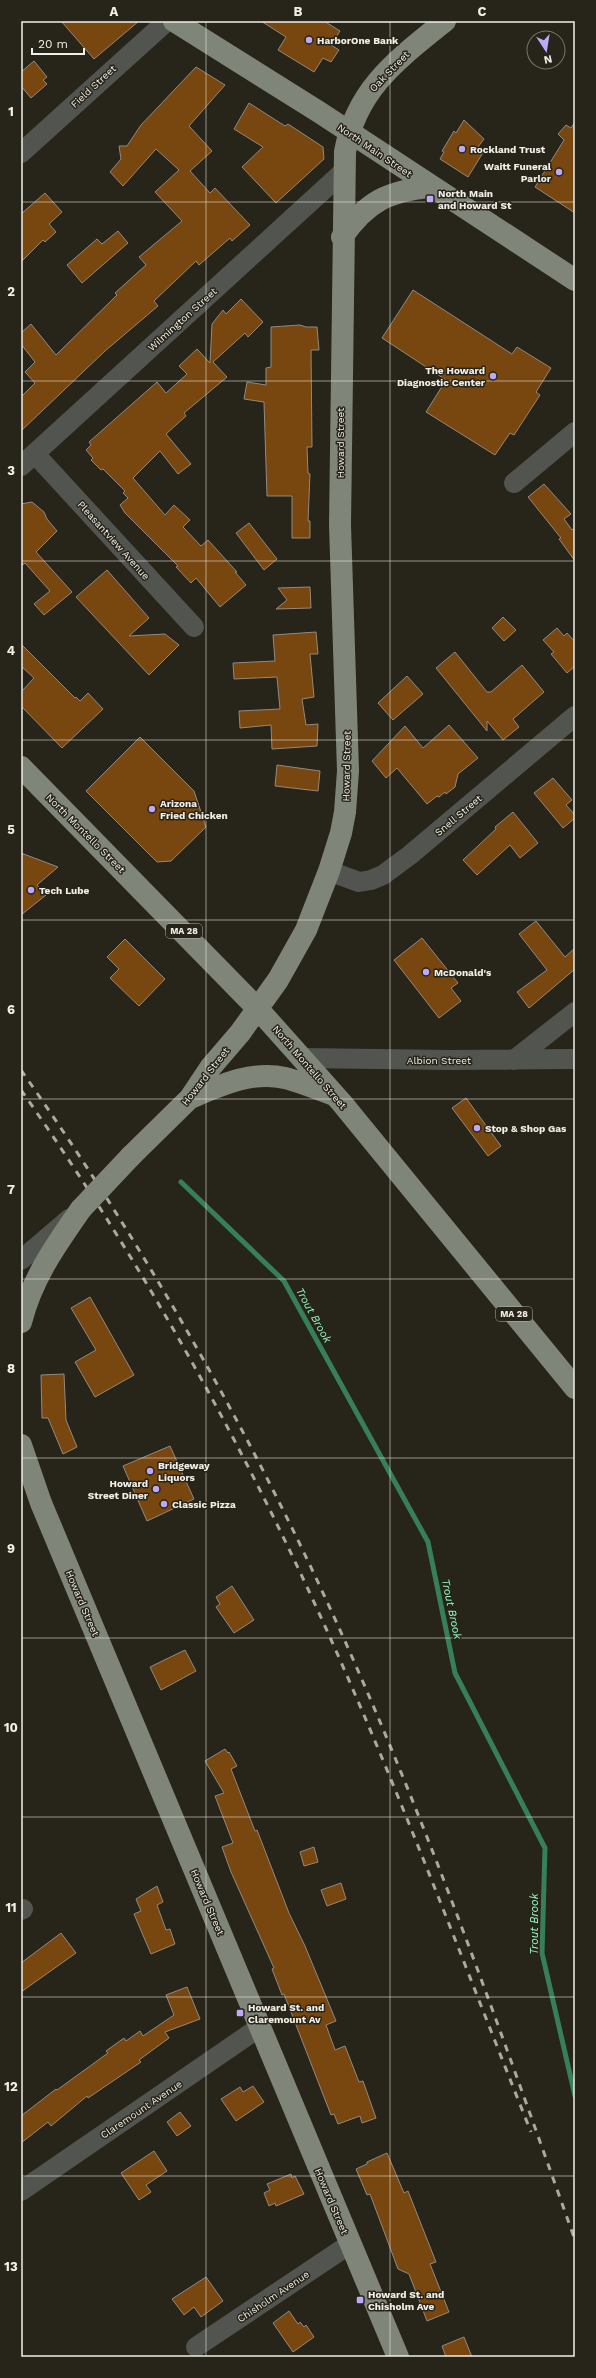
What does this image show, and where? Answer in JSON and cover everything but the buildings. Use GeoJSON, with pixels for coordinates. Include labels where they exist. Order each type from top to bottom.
{"type":"FeatureCollection","features":[{"type":"Feature","properties":{"kind":"main road","name":"North Main Street"},"geometry":{"type":"LineString","coordinates":[[174,21],[575,280]]}},
{"type":"Feature","properties":{"kind":"main road","name":"Oak Street"},"geometry":{"type":"LineString","coordinates":[[348,132],[360,104],[378,79],[396,61],[445,21]]}},
{"type":"Feature","properties":{"kind":"main road","name":"Howard Street"},"geometry":{"type":"LineString","coordinates":[[21,1322],[33,1284],[48,1256],[82,1209],[131,1156],[190,1098],[210,1068],[258,1009],[278,980],[306,930],[329,871],[345,812],[348,771],[340,526],[343,172],[348,132]]}},
{"type":"Feature","properties":{"kind":"main road"},"geometry":{"type":"LineString","coordinates":[[342,237],[361,213],[372,204],[404,189],[430,187]]}},
{"type":"Feature","properties":{"kind":"main road","name":"North Montello Street"},"geometry":{"type":"LineString","coordinates":[[21,767],[258,1009],[302,1058],[335,1095],[575,1388]]}},
{"type":"Feature","properties":{"kind":"main road"},"geometry":{"type":"LineString","coordinates":[[190,1098],[227,1083],[255,1076],[284,1078],[335,1095]]}},
{"type":"Feature","properties":{"kind":"main road","name":"Howard Street"},"geometry":{"type":"LineString","coordinates":[[21,1445],[25,1474],[260,2027],[398,2357]]}},
{"type":"Feature","properties":{"kind":"street","name":"Field Street"},"geometry":{"type":"LineString","coordinates":[[21,153],[167,21]]}},
{"type":"Feature","properties":{"kind":"street","name":"Wilmington Street"},"geometry":{"type":"LineString","coordinates":[[28,460],[343,172]]}},
{"type":"Feature","properties":{"kind":"street"},"geometry":{"type":"LineString","coordinates":[[514,483],[575,432]]}},
{"type":"Feature","properties":{"kind":"street","name":"Pleasantview Avenue"},"geometry":{"type":"LineString","coordinates":[[28,460],[194,627]]}},
{"type":"Feature","properties":{"kind":"street","name":"Snell Street"},"geometry":{"type":"LineString","coordinates":[[329,871],[359,882],[383,875],[410,855],[575,716]]}},
{"type":"Feature","properties":{"kind":"street"},"geometry":{"type":"LineString","coordinates":[[514,1060],[575,1012]]}},
{"type":"Feature","properties":{"kind":"street","name":"Albion Street"},"geometry":{"type":"LineString","coordinates":[[302,1058],[514,1060],[575,1059]]}},
{"type":"Feature","properties":{"kind":"street"},"geometry":{"type":"LineString","coordinates":[[21,1260],[82,1209]]}},
{"type":"Feature","properties":{"kind":"street","name":"Claremount Avenue"},"geometry":{"type":"LineString","coordinates":[[21,2191],[260,2027]]}},
{"type":"Feature","properties":{"kind":"street","name":"Chisholm Avenue"},"geometry":{"type":"LineString","coordinates":[[196,2348],[350,2244]]}},
{"type":"Feature","properties":{"kind":"waterway","name":"Trout Brook"},"geometry":{"type":"LineString","coordinates":[[181,1182],[284,1281],[428,1542],[455,1673],[545,1848],[542,1953],[575,2096]]}},
{"type":"Feature","properties":{"kind":"railway"},"geometry":{"type":"LineString","coordinates":[[21,1070],[123,1223],[186,1328],[273,1490],[317,1581],[359,1673],[436,1860],[507,2050],[575,2240]]}},
{"type":"Feature","properties":{"kind":"railway"},"geometry":{"type":"LineString","coordinates":[[21,1090],[95,1200],[130,1257],[197,1372],[260,1489],[322,1620],[385,1765],[531,2132]]}},
{"type":"Feature","properties":{"kind":"place","name":"HarborOne Bank"},"geometry":{"type":"Point","coordinates":[309,40]}},
{"type":"Feature","properties":{"kind":"place","name":"Rockland Trust"},"geometry":{"type":"Point","coordinates":[462,149]}},
{"type":"Feature","properties":{"kind":"place","name":"Waitt Funeral Parlor"},"geometry":{"type":"Point","coordinates":[559,172]}},
{"type":"Feature","properties":{"kind":"place","name":"North Main and Howard St"},"geometry":{"type":"Point","coordinates":[430,199]}},
{"type":"Feature","properties":{"kind":"place","name":"The Howard Diagnostic Center"},"geometry":{"type":"Point","coordinates":[493,376]}},
{"type":"Feature","properties":{"kind":"place","name":"Arizona Fried Chicken"},"geometry":{"type":"Point","coordinates":[152,809]}},
{"type":"Feature","properties":{"kind":"place","name":"Tech Lube"},"geometry":{"type":"Point","coordinates":[31,890]}},
{"type":"Feature","properties":{"kind":"place","name":"McDonald's"},"geometry":{"type":"Point","coordinates":[426,972]}},
{"type":"Feature","properties":{"kind":"place","name":"Stop & Shop Gas"},"geometry":{"type":"Point","coordinates":[477,1128]}},
{"type":"Feature","properties":{"kind":"place","name":"Bridgeway Liquors"},"geometry":{"type":"Point","coordinates":[150,1471]}},
{"type":"Feature","properties":{"kind":"place","name":"Howard Street Diner"},"geometry":{"type":"Point","coordinates":[156,1489]}},
{"type":"Feature","properties":{"kind":"place","name":"Classic Pizza"},"geometry":{"type":"Point","coordinates":[164,1504]}},
{"type":"Feature","properties":{"kind":"place","name":"Howard St. and Claremount Av"},"geometry":{"type":"Point","coordinates":[240,2013]}},
{"type":"Feature","properties":{"kind":"place","name":"Howard St. and Chisholm Ave"},"geometry":{"type":"Point","coordinates":[360,2300]}}]}
